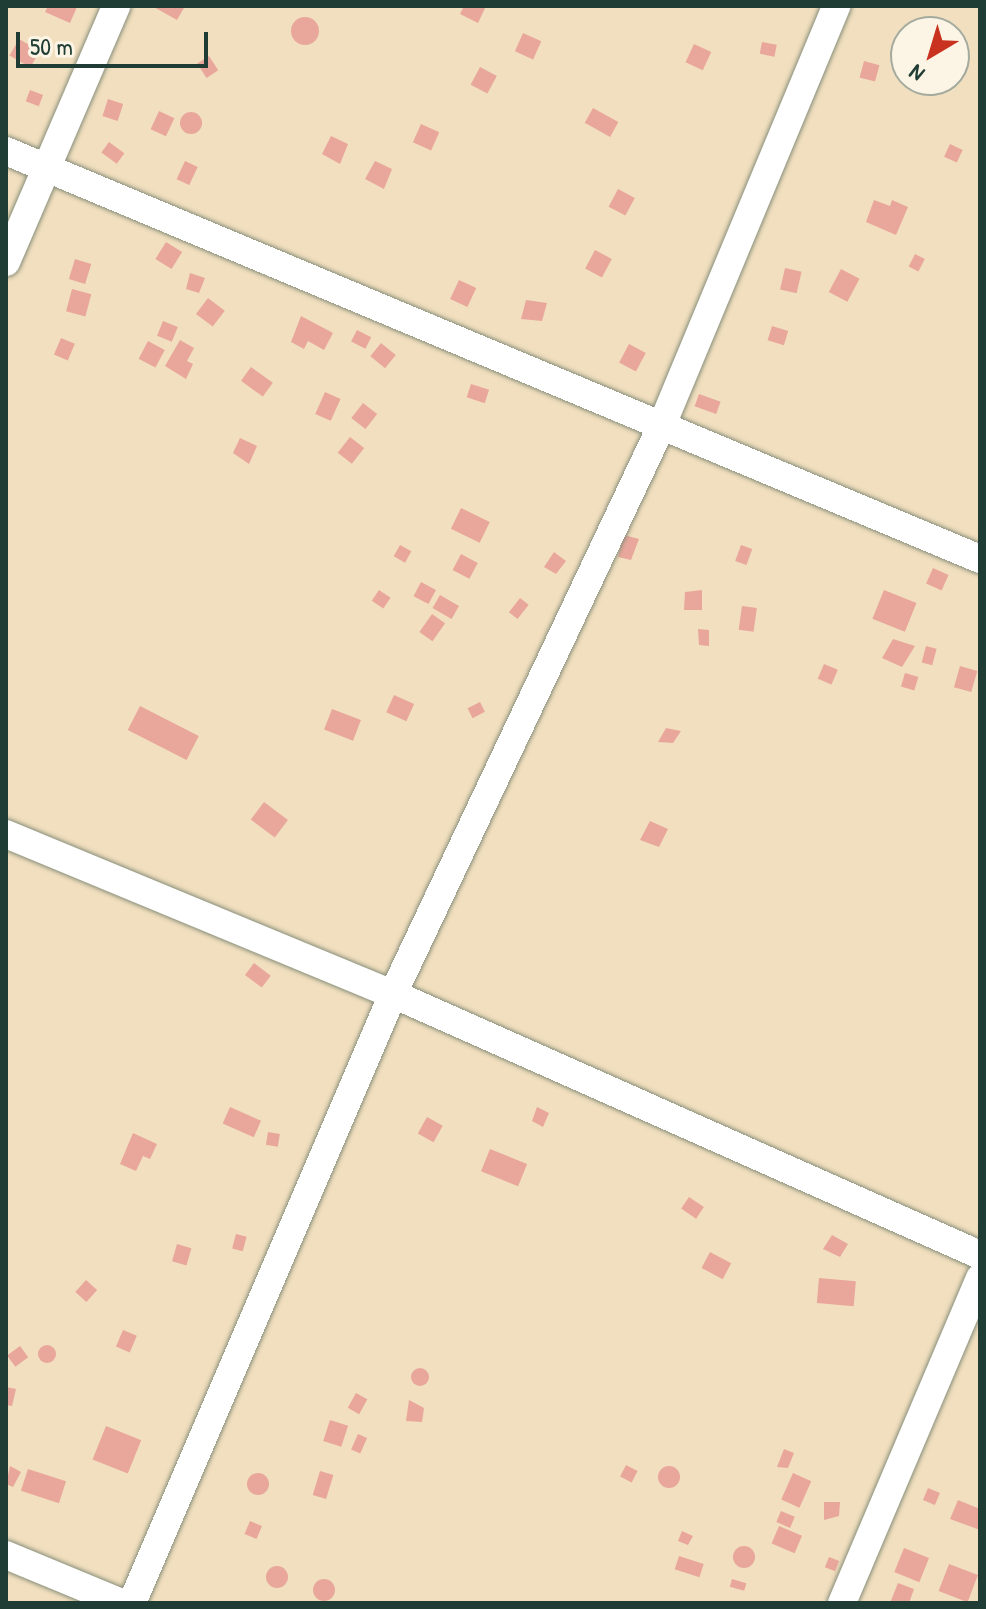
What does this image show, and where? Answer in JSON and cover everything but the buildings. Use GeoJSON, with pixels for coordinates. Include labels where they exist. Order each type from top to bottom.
{"type":"FeatureCollection","features":[{"type":"Feature","properties":{"kind":"street"},"geometry":{"type":"LineString","coordinates":[[6,262],[116,6]]}},
{"type":"Feature","properties":{"kind":"street"},"geometry":{"type":"LineString","coordinates":[[132,1603],[393,994],[662,425],[836,6]]}},
{"type":"Feature","properties":{"kind":"street"},"geometry":{"type":"LineString","coordinates":[[6,151],[980,559]]}},
{"type":"Feature","properties":{"kind":"street"},"geometry":{"type":"LineString","coordinates":[[6,834],[393,994],[980,1255]]}},
{"type":"Feature","properties":{"kind":"street"},"geometry":{"type":"LineString","coordinates":[[842,1603],[980,1278]]}},
{"type":"Feature","properties":{"kind":"street"},"geometry":{"type":"LineString","coordinates":[[6,1555],[122,1603]]}}]}
